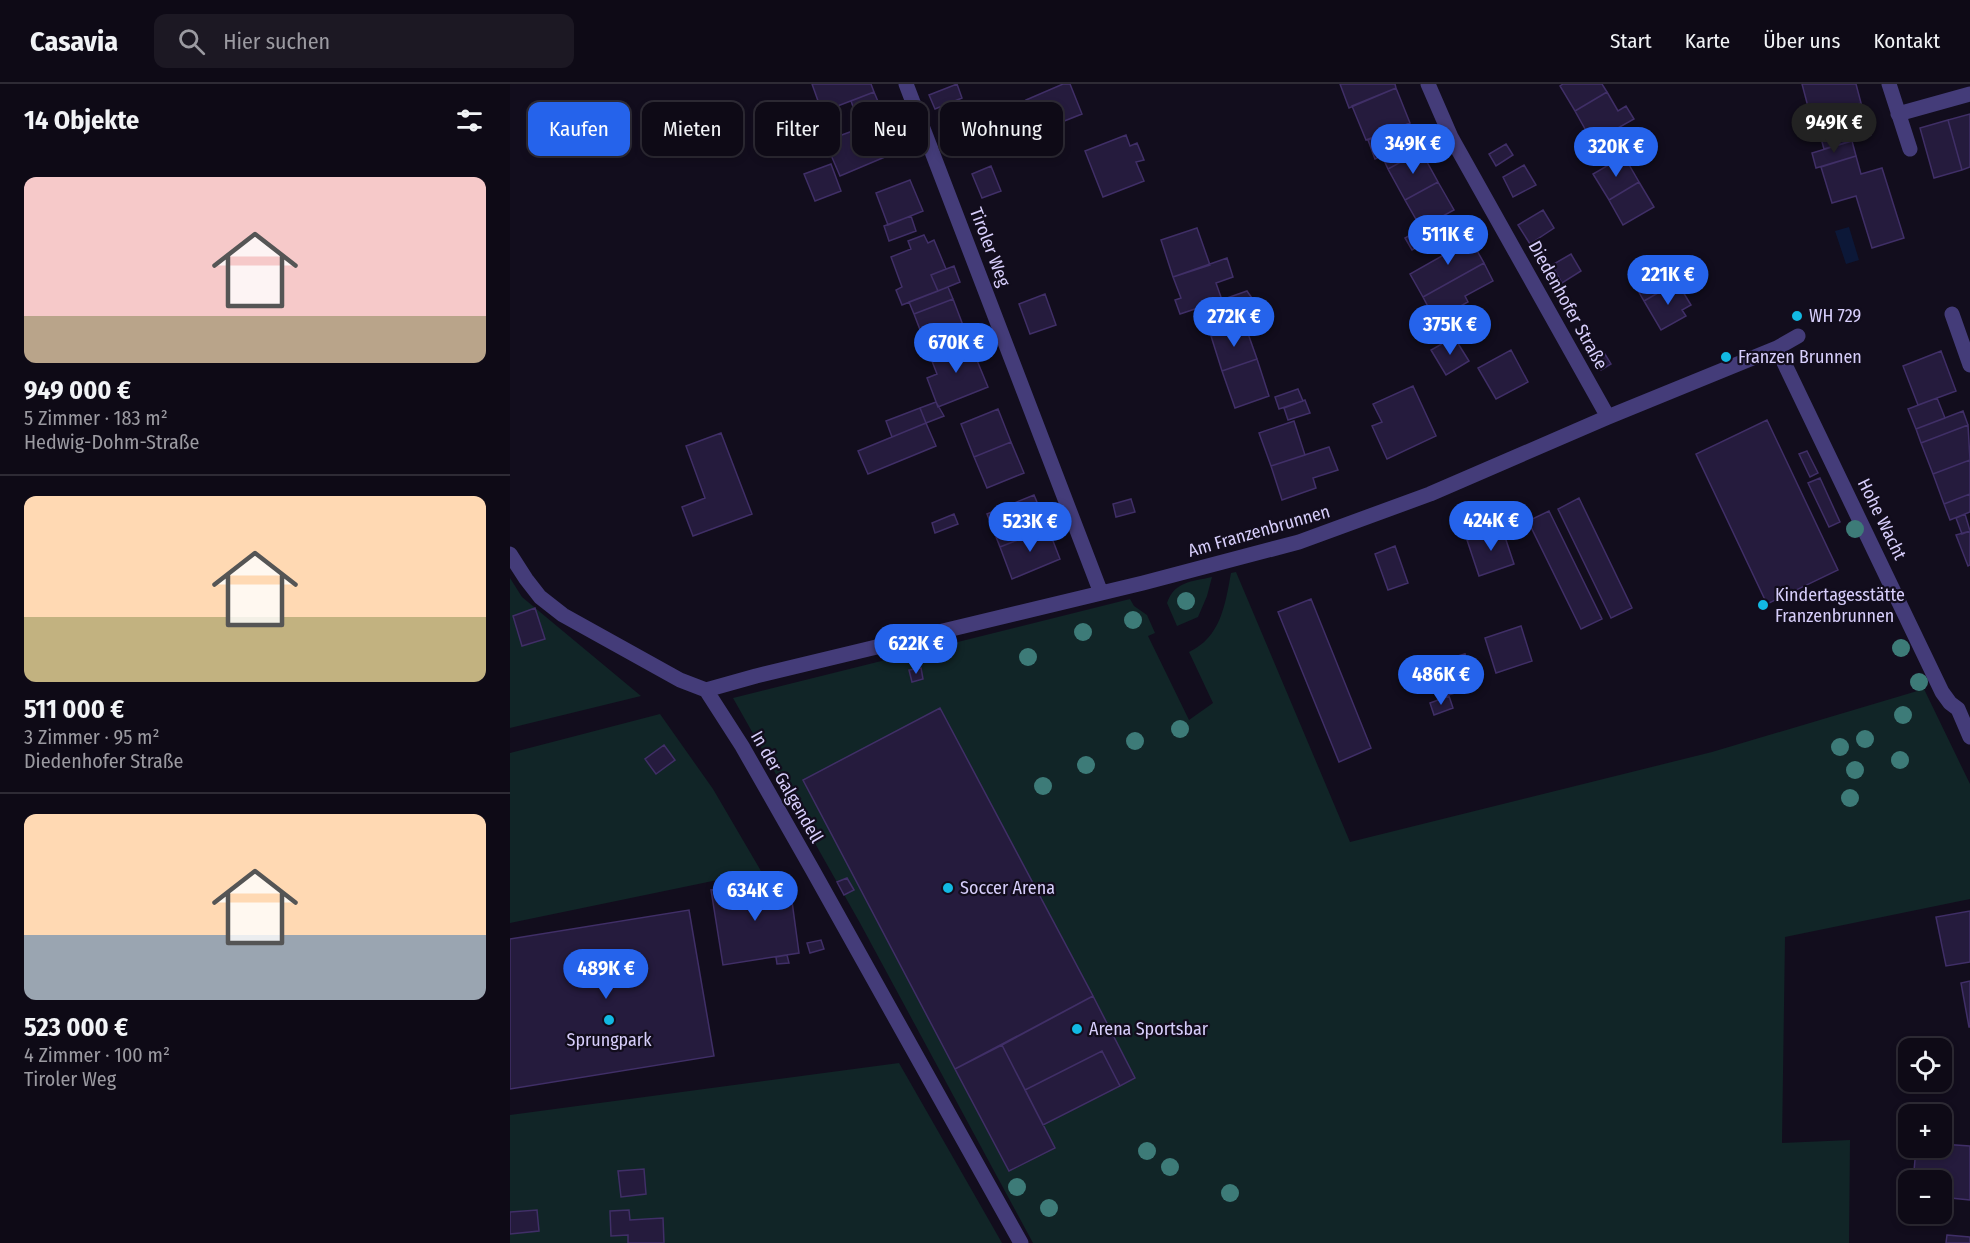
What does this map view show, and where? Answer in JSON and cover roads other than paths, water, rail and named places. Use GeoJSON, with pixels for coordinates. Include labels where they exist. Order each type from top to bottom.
{"type":"FeatureCollection","features":[{"type":"Feature","properties":{"kind":"street","name":"Tiroler Weg"},"geometry":{"type":"LineString","coordinates":[[906,84],[1101,593]]}},
{"type":"Feature","properties":{"kind":"street","name":"Diedenhofer Straße"},"geometry":{"type":"LineString","coordinates":[[1428,84],[1451,137],[1608,417]]}},
{"type":"Feature","properties":{"kind":"street"},"geometry":{"type":"LineString","coordinates":[[1890,84],[1910,149]]}},
{"type":"Feature","properties":{"kind":"street"},"geometry":{"type":"LineString","coordinates":[[1898,114],[1970,94]]}},
{"type":"Feature","properties":{"kind":"street"},"geometry":{"type":"LineString","coordinates":[[1952,314],[1970,365]]}},
{"type":"Feature","properties":{"kind":"street","name":"Am Franzenbrunnen"},"geometry":{"type":"LineString","coordinates":[[706,690],[756,675],[1231,561],[1321,535],[1430,494],[1608,417],[1777,348],[1798,336]]}},
{"type":"Feature","properties":{"kind":"street","name":"Hohe Wacht"},"geometry":{"type":"LineString","coordinates":[[1777,348],[1942,692],[1964,706],[1970,737]]}},
{"type":"Feature","properties":{"kind":"street"},"geometry":{"type":"LineString","coordinates":[[510,554],[540,597],[563,615],[680,680],[706,690]]}},
{"type":"Feature","properties":{"kind":"street","name":"In der Galgendell"},"geometry":{"type":"LineString","coordinates":[[706,690],[742,746],[1021,1243]]}},
{"type":"Feature","properties":{"kind":"water"},"geometry":{"type":"Polygon","coordinates":[[[1849,227],[1859,260],[1846,264],[1835,231],[1849,227]]]}},
{"type":"Feature","properties":{"kind":"place","name":"WH 729"},"geometry":{"type":"Point","coordinates":[1797,316]}},
{"type":"Feature","properties":{"kind":"place","name":"Franzen Brunnen"},"geometry":{"type":"Point","coordinates":[1726,357]}},
{"type":"Feature","properties":{"kind":"place","name":"Kindertagesstätte Franzenbrunnen"},"geometry":{"type":"Point","coordinates":[1763,605]}},
{"type":"Feature","properties":{"kind":"place","name":"Soccer Arena"},"geometry":{"type":"Point","coordinates":[948,888]}},
{"type":"Feature","properties":{"kind":"place","name":"Sprungpark"},"geometry":{"type":"Point","coordinates":[609,1020]}},
{"type":"Feature","properties":{"kind":"place","name":"Arena Sportsbar"},"geometry":{"type":"Point","coordinates":[1077,1029]}}]}
